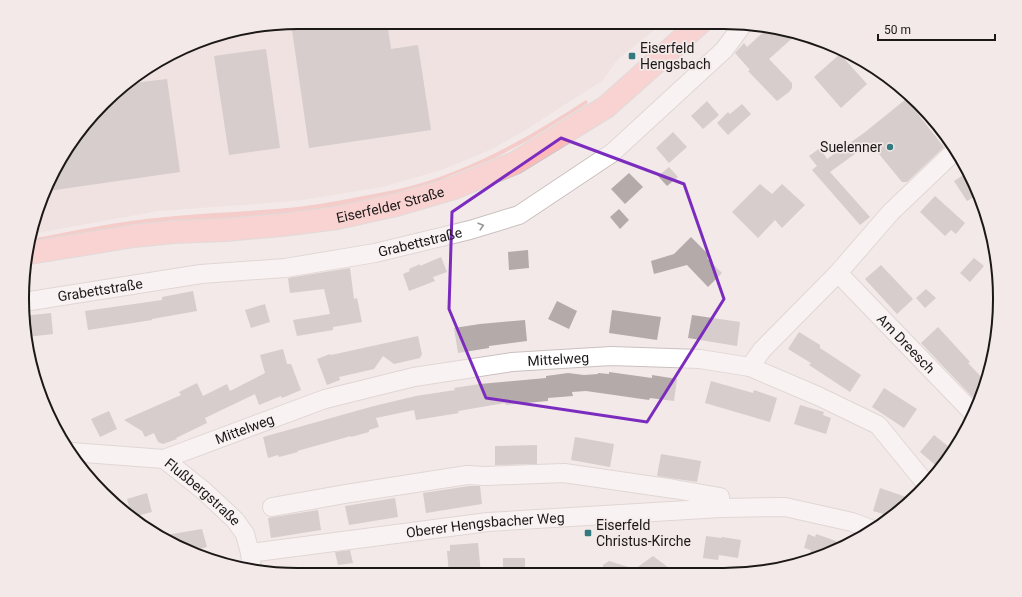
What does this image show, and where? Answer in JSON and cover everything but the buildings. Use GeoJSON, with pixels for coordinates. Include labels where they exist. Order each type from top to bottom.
{"type":"FeatureCollection","features":[{"type":"Feature","properties":{"kind":"main road","name":"Eiserfelder Straße"},"geometry":{"type":"LineString","coordinates":[[33,252],[134,236],[282,225],[337,218],[396,205],[454,188],[515,163],[606,107],[693,29]]}},
{"type":"Feature","properties":{"kind":"street","name":"Grabettstraße"},"geometry":{"type":"LineString","coordinates":[[29,301],[201,274],[285,268],[375,253],[470,230],[518,214],[612,153],[724,50],[739,30]]}},
{"type":"Feature","properties":{"kind":"street"},"geometry":{"type":"LineString","coordinates":[[750,367],[762,350],[838,273],[891,212],[951,154]]}},
{"type":"Feature","properties":{"kind":"street","name":"Am Dreesch"},"geometry":{"type":"LineString","coordinates":[[838,273],[969,409]]}},
{"type":"Feature","properties":{"kind":"street","name":"Mittelweg"},"geometry":{"type":"LineString","coordinates":[[164,459],[325,399],[414,377],[512,362],[611,356],[700,359],[750,367],[878,424],[923,479]]}},
{"type":"Feature","properties":{"kind":"street","name":"Flußbergstraße"},"geometry":{"type":"LineString","coordinates":[[77,452],[164,459],[204,491],[235,520],[245,534],[251,561]]}},
{"type":"Feature","properties":{"kind":"street"},"geometry":{"type":"LineString","coordinates":[[272,507],[467,475],[485,476],[564,473],[720,497],[721,508]]}},
{"type":"Feature","properties":{"kind":"street","name":"Oberer Hengsbacher Weg"},"geometry":{"type":"LineString","coordinates":[[251,561],[488,522],[721,508],[785,507],[852,522],[866,527]]}},
{"type":"Feature","properties":{"kind":"highlighted area"},"geometry":{"type":"Polygon","coordinates":[[[561,138],[684,184],[724,299],[647,422],[486,398],[449,309],[452,212],[561,138]]]}},
{"type":"Feature","properties":{"kind":"shaded area"},"geometry":{"type":"Polygon","coordinates":[[[298,29],[656,29],[617,60],[603,80],[527,129],[492,149],[441,170],[382,187],[302,200],[158,211],[37,233],[43,212],[57,179],[74,149],[96,121],[121,96],[149,74],[179,57],[212,43],[263,31],[298,29]]]}},
{"type":"Feature","properties":{"kind":"shaded area"},"geometry":{"type":"Polygon","coordinates":[[[586,100],[588,102],[527,141],[495,158],[428,185],[391,196],[339,207],[35,242],[36,238],[97,226],[179,216],[298,207],[412,186],[449,174],[490,156],[549,124],[586,100]]]}},
{"type":"Feature","properties":{"kind":"place","name":"Eiserfeld Hengsbach"},"geometry":{"type":"Point","coordinates":[632,56]}},
{"type":"Feature","properties":{"kind":"place","name":"Suelenner"},"geometry":{"type":"Point","coordinates":[890,147]}},
{"type":"Feature","properties":{"kind":"place","name":"Eiserfeld Christus-Kirche"},"geometry":{"type":"Point","coordinates":[588,533]}}]}
